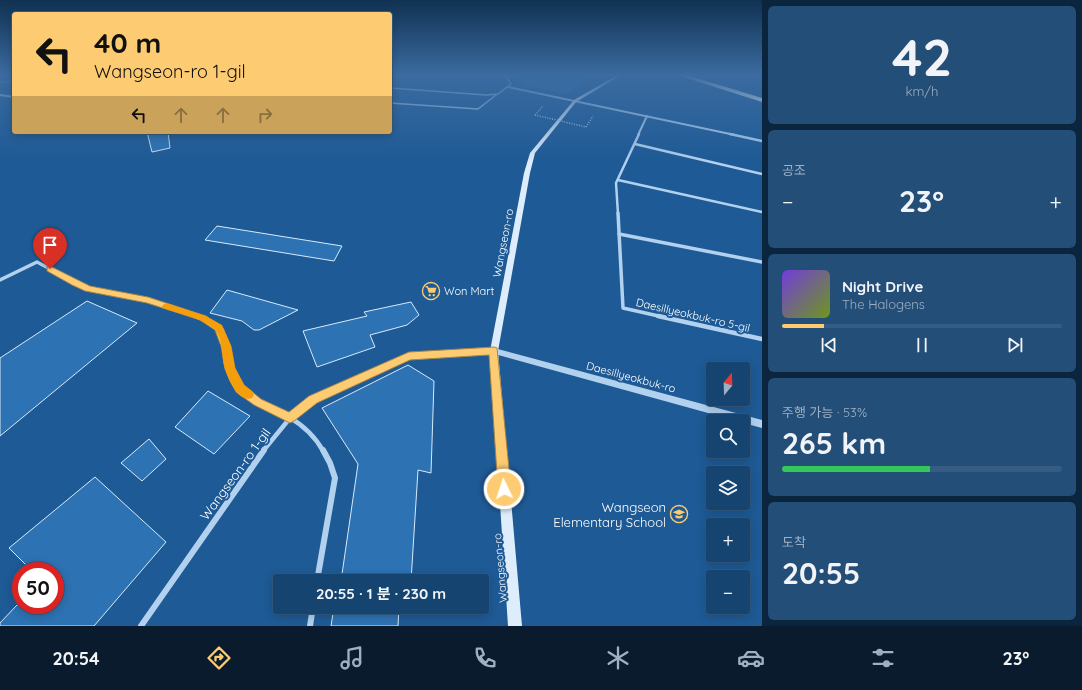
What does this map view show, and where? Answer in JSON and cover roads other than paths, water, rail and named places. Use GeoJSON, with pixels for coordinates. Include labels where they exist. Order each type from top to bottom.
{"type":"FeatureCollection","features":[{"type":"Feature","properties":{"kind":"main road","name":"Wangseon-ro"},"geometry":{"type":"LineString","coordinates":[[515,626],[494,351],[527,173],[533,153],[573,103]]}},
{"type":"Feature","properties":{"kind":"street"},"geometry":{"type":"LineString","coordinates":[[586,103],[762,141]]}},
{"type":"Feature","properties":{"kind":"street","name":"Daesillyeokbuk-ro 5-gil"},"geometry":{"type":"LineString","coordinates":[[647,116],[616,183],[623,308],[762,339]]}},
{"type":"Feature","properties":{"kind":"street"},"geometry":{"type":"LineString","coordinates":[[635,144],[762,174]]}},
{"type":"Feature","properties":{"kind":"street"},"geometry":{"type":"LineString","coordinates":[[618,180],[762,212]]}},
{"type":"Feature","properties":{"kind":"street"},"geometry":{"type":"LineString","coordinates":[[619,234],[762,262]]}},
{"type":"Feature","properties":{"kind":"street"},"geometry":{"type":"LineString","coordinates":[[0,280],[37,262],[74,283],[88,289],[148,300],[203,318],[218,328],[226,346],[230,369],[240,389],[258,402],[290,418],[315,437],[330,463],[335,478],[318,574]]}},
{"type":"Feature","properties":{"kind":"street","name":"Wangseon-ro 1-gil"},"geometry":{"type":"LineString","coordinates":[[141,626],[263,451],[290,418],[313,399],[409,356],[494,351]]}},
{"type":"Feature","properties":{"kind":"street","name":"Daesillyeokbuk-ro"},"geometry":{"type":"LineString","coordinates":[[494,351],[762,424]]}},
{"type":"Feature","properties":{"kind":"street"},"geometry":{"type":"LineString","coordinates":[[310,626],[312,614]]}},
{"type":"Feature","properties":{"kind":"lane"},"geometry":{"type":"LineString","coordinates":[[393,103],[478,109],[486,103]]}},
{"type":"Feature","properties":{"kind":"place","name":"Won Mart"},"geometry":{"type":"Point","coordinates":[431,291]}},
{"type":"Feature","properties":{"kind":"place","name":"Wangseon Elementary School"},"geometry":{"type":"Point","coordinates":[679,514]}}]}
